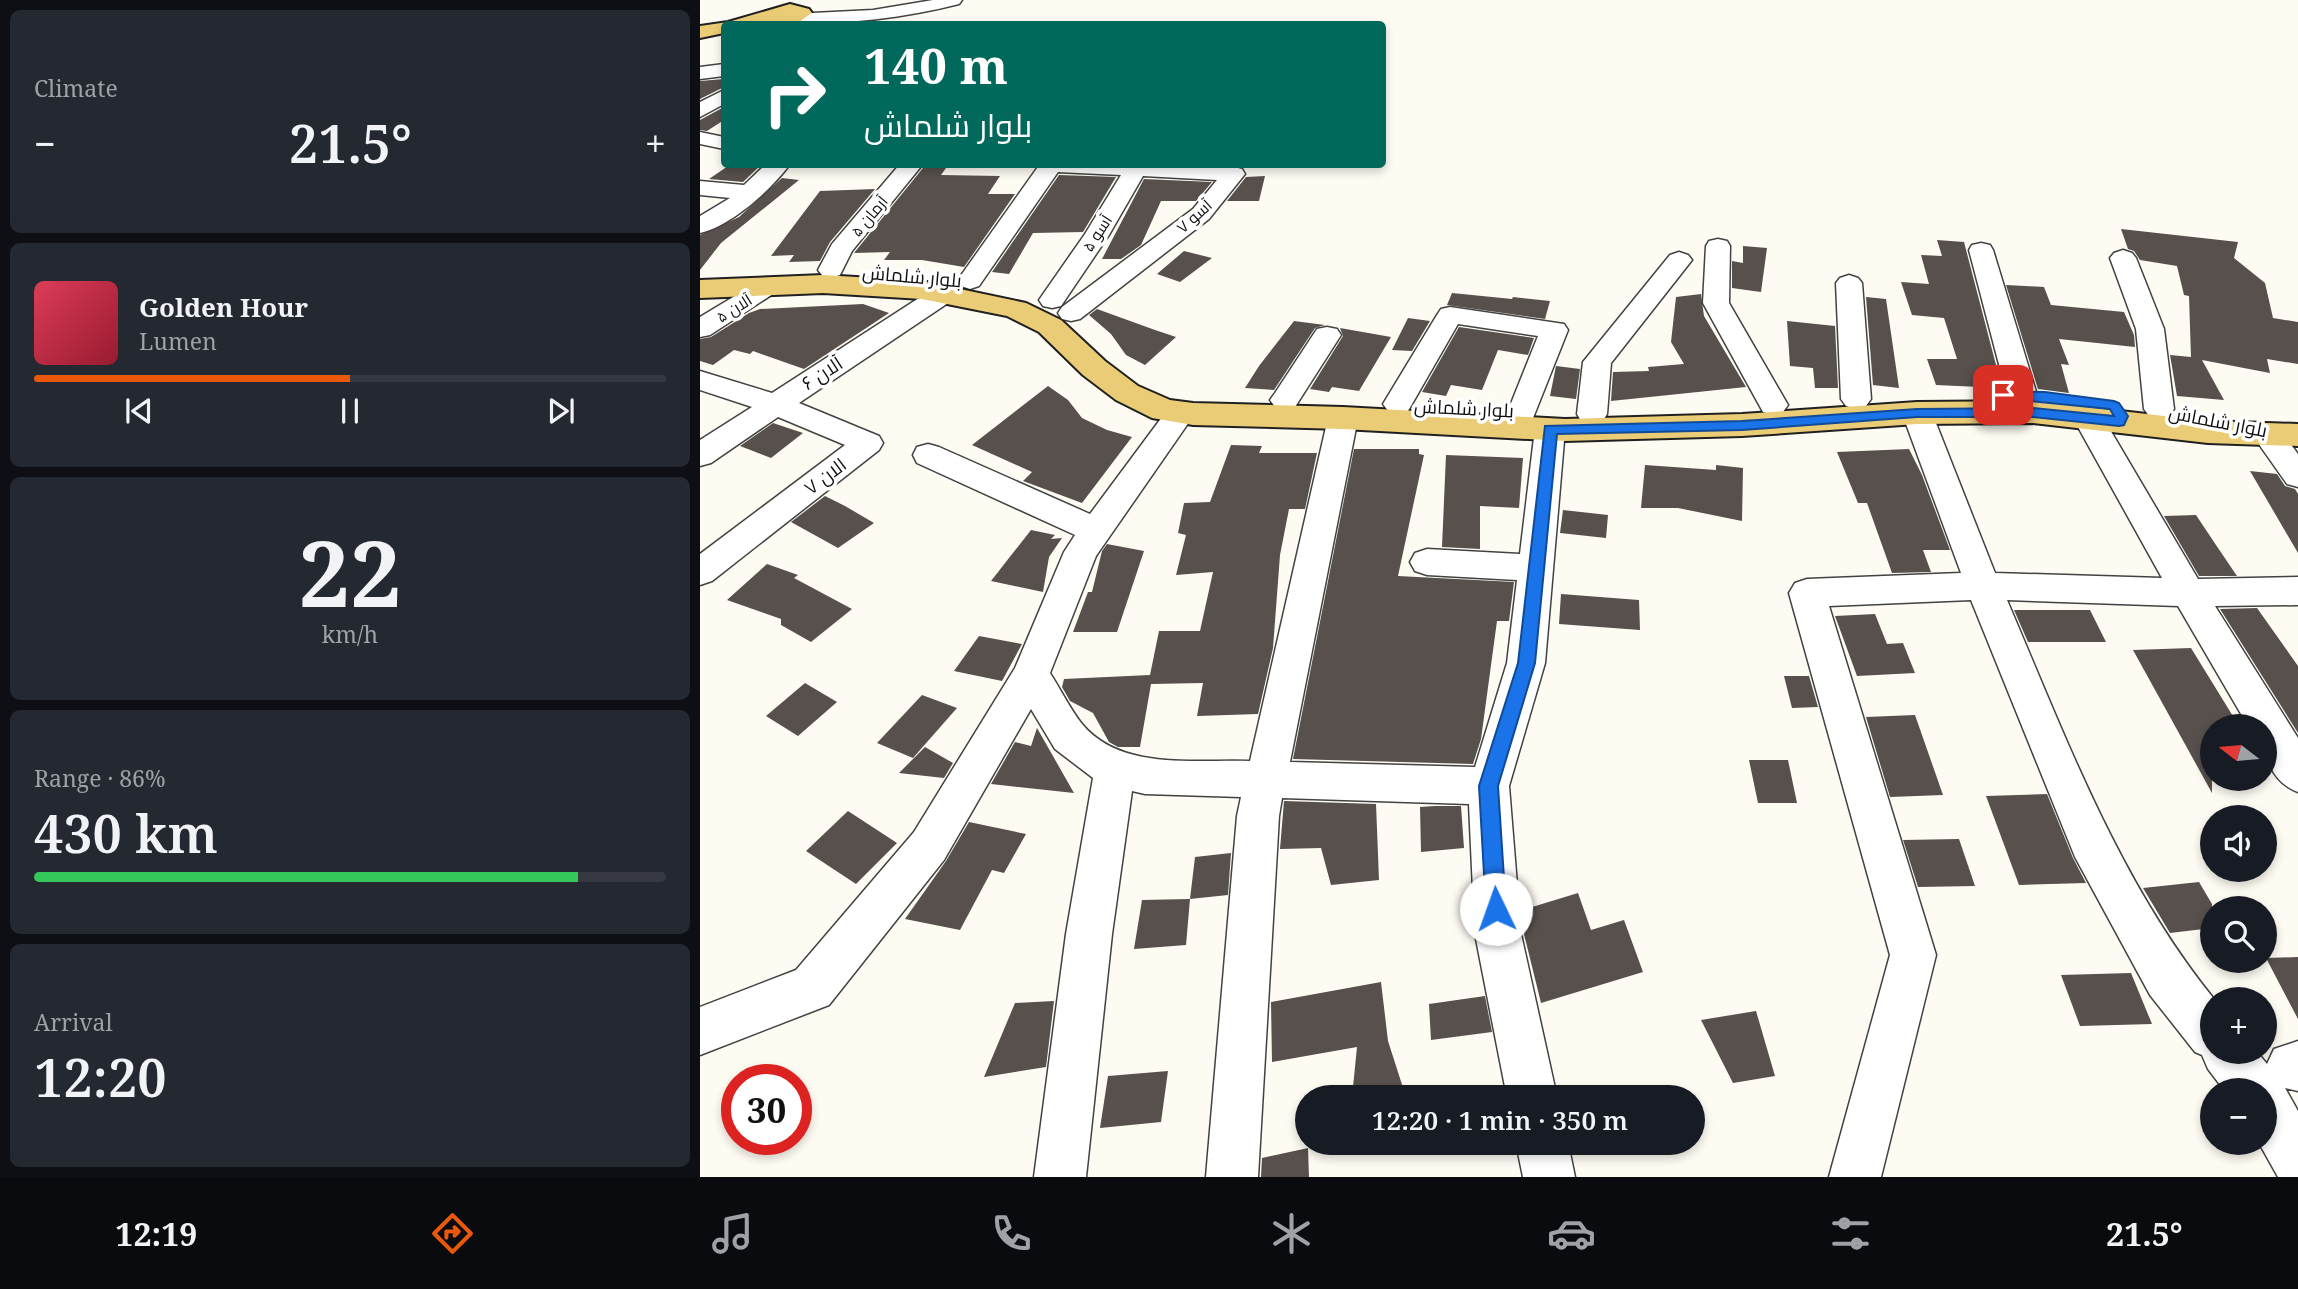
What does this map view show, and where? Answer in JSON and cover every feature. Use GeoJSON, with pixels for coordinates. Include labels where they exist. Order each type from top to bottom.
{"type":"FeatureCollection","features":[{"type":"Feature","properties":{"kind":"main road"},"geometry":{"type":"LineString","coordinates":[[752,21],[785,15],[824,0]]}},
{"type":"Feature","properties":{"kind":"main road"},"geometry":{"type":"LineString","coordinates":[[700,34],[721,30]]}},
{"type":"Feature","properties":{"kind":"main road","name":"بلوار شلماش"},"geometry":{"type":"LineString","coordinates":[[700,274],[831,270],[958,287],[1016,309],[1050,326],[1094,368],[1127,393],[1164,410],[1181,412],[1343,418],[1742,425],[1917,413],[2126,414]]}},
{"type":"Feature","properties":{"kind":"main road","name":"بلوار شلماش"},"geometry":{"type":"LineString","coordinates":[[700,289],[823,284],[1015,288],[1061,307],[1141,377],[1165,390],[1193,396],[1398,404],[1537,420],[1592,414],[1856,399],[2022,395],[2208,432],[2281,434]]}},
{"type":"Feature","properties":{"kind":"street"},"geometry":{"type":"LineString","coordinates":[[785,15],[839,8],[859,0]]}},
{"type":"Feature","properties":{"kind":"street"},"geometry":{"type":"LineString","coordinates":[[785,15],[880,16],[953,0]]}},
{"type":"Feature","properties":{"kind":"street"},"geometry":{"type":"LineString","coordinates":[[700,73],[721,72]]}},
{"type":"Feature","properties":{"kind":"street"},"geometry":{"type":"LineString","coordinates":[[700,83],[721,73]]}},
{"type":"Feature","properties":{"kind":"street"},"geometry":{"type":"LineString","coordinates":[[700,111],[721,98]]}},
{"type":"Feature","properties":{"kind":"street"},"geometry":{"type":"LineString","coordinates":[[700,138],[721,142]]}},
{"type":"Feature","properties":{"kind":"street"},"geometry":{"type":"LineString","coordinates":[[700,226],[750,193],[775,168]]}},
{"type":"Feature","properties":{"kind":"street","name":"آرمان ۵"},"geometry":{"type":"LineString","coordinates":[[831,270],[841,249],[909,168]]}},
{"type":"Feature","properties":{"kind":"street"},"geometry":{"type":"LineString","coordinates":[[958,287],[1050,168]]}},
{"type":"Feature","properties":{"kind":"street","name":"آسو ۵"},"geometry":{"type":"LineString","coordinates":[[1061,307],[1097,235],[1136,168]]}},
{"type":"Feature","properties":{"kind":"street","name":"آسو ۷"},"geometry":{"type":"LineString","coordinates":[[1061,307],[1201,214],[1234,174],[1151,168]]}},
{"type":"Feature","properties":{"kind":"street"},"geometry":{"type":"LineString","coordinates":[[700,188],[750,193]]}},
{"type":"Feature","properties":{"kind":"street"},"geometry":{"type":"LineString","coordinates":[[1718,246],[1716,303],[1773,405]]}},
{"type":"Feature","properties":{"kind":"street"},"geometry":{"type":"LineString","coordinates":[[1981,250],[2022,395]]}},
{"type":"Feature","properties":{"kind":"street"},"geometry":{"type":"LineString","coordinates":[[2123,258],[2150,329],[2126,414],[2188,593],[2298,774]]}},
{"type":"Feature","properties":{"kind":"street"},"geometry":{"type":"LineString","coordinates":[[1592,414],[1597,362],[1679,260]]}},
{"type":"Feature","properties":{"kind":"street"},"geometry":{"type":"LineString","coordinates":[[1849,283],[1856,399]]}},
{"type":"Feature","properties":{"kind":"street","name":"آلان ۵"},"geometry":{"type":"LineString","coordinates":[[700,329],[767,287]]}},
{"type":"Feature","properties":{"kind":"street","name":"آلان ۶"},"geometry":{"type":"LineString","coordinates":[[700,455],[774,404],[958,287]]}},
{"type":"Feature","properties":{"kind":"street"},"geometry":{"type":"LineString","coordinates":[[1398,404],[1450,315],[1554,330],[1537,420],[1536,568],[1527,663],[1489,786],[1498,934],[1529,1085]]}},
{"type":"Feature","properties":{"kind":"street"},"geometry":{"type":"LineString","coordinates":[[1285,400],[1327,335]]}},
{"type":"Feature","properties":{"kind":"street"},"geometry":{"type":"LineString","coordinates":[[700,380],[774,404]]}},
{"type":"Feature","properties":{"kind":"street","name":"الان ۷"},"geometry":{"type":"LineString","coordinates":[[700,572],[868,443],[774,404]]}},
{"type":"Feature","properties":{"kind":"street"},"geometry":{"type":"LineString","coordinates":[[700,1031],[811,988],[929,846],[1031,675],[1081,552],[1181,412]]}},
{"type":"Feature","properties":{"kind":"street"},"geometry":{"type":"LineString","coordinates":[[1917,413],[1983,586],[2090,844],[2167,978],[2200,1020]]}},
{"type":"Feature","properties":{"kind":"street"},"geometry":{"type":"LineString","coordinates":[[1232,1177],[1258,816],[1343,418]]}},
{"type":"Feature","properties":{"kind":"street"},"geometry":{"type":"LineString","coordinates":[[2281,434],[2298,476]]}},
{"type":"Feature","properties":{"kind":"street"},"geometry":{"type":"LineString","coordinates":[[928,454],[1096,531]]}},
{"type":"Feature","properties":{"kind":"street"},"geometry":{"type":"LineString","coordinates":[[1427,562],[1536,568]]}},
{"type":"Feature","properties":{"kind":"street"},"geometry":{"type":"LineString","coordinates":[[1854,1177],[1913,955],[1807,593],[1983,586],[2188,593],[2298,591]]}},
{"type":"Feature","properties":{"kind":"street"},"geometry":{"type":"LineString","coordinates":[[1031,675],[1069,737],[1103,764],[1145,776],[1489,786]]}},
{"type":"Feature","properties":{"kind":"street"},"geometry":{"type":"LineString","coordinates":[[1060,1177],[1089,934],[1115,767]]}},
{"type":"Feature","properties":{"kind":"street"},"geometry":{"type":"LineString","coordinates":[[2247,1064],[2272,1078]]}},
{"type":"Feature","properties":{"kind":"street"},"geometry":{"type":"LineString","coordinates":[[2277,1081],[2298,1161]]}},
{"type":"Feature","properties":{"kind":"street"},"geometry":{"type":"LineString","coordinates":[[1544,1155],[1549,1177]]}},
{"type":"Feature","properties":{"kind":"building"},"geometry":{"type":"Polygon","coordinates":[[[721,79],[721,88],[700,99],[700,81],[721,79]]]}},
{"type":"Feature","properties":{"kind":"building"},"geometry":{"type":"Polygon","coordinates":[[[721,109],[721,122],[707,131],[700,130],[700,120],[721,109]]]}},
{"type":"Feature","properties":{"kind":"building"},"geometry":{"type":"Polygon","coordinates":[[[725,168],[758,168],[743,182],[709,179],[725,168]]]}},
{"type":"Feature","properties":{"kind":"building"},"geometry":{"type":"Polygon","coordinates":[[[923,168],[946,168],[941,175],[1000,176],[988,194],[1015,194],[964,267],[922,260],[884,260],[890,252],[854,253],[923,168]]]}},
{"type":"Feature","properties":{"kind":"building"},"geometry":{"type":"Polygon","coordinates":[[[1059,175],[1116,177],[1083,232],[1033,233],[1009,274],[992,272],[1059,175]]]}},
{"type":"Feature","properties":{"kind":"building"},"geometry":{"type":"Polygon","coordinates":[[[1265,176],[1259,201],[1227,201],[1246,177],[1265,176]]]}},
{"type":"Feature","properties":{"kind":"building"},"geometry":{"type":"Polygon","coordinates":[[[782,178],[799,180],[721,243],[700,270],[700,235],[739,217],[782,178]]]}},
{"type":"Feature","properties":{"kind":"building"},"geometry":{"type":"Polygon","coordinates":[[[1144,179],[1212,182],[1196,201],[1161,201],[1141,245],[1121,259],[1102,259],[1144,179]]]}},
{"type":"Feature","properties":{"kind":"building"},"geometry":{"type":"Polygon","coordinates":[[[875,189],[830,242],[820,261],[789,262],[794,255],[771,256],[820,191],[875,189]]]}},
{"type":"Feature","properties":{"kind":"building"},"geometry":{"type":"Polygon","coordinates":[[[2121,229],[2238,242],[2234,258],[2265,283],[2273,318],[2298,322],[2298,364],[2267,359],[2270,373],[2202,360],[2224,400],[2177,396],[2170,355],[2191,357],[2189,296],[2184,295],[2177,266],[2140,260],[2134,251],[2128,249],[2121,229]]]}},
{"type":"Feature","properties":{"kind":"building"},"geometry":{"type":"Polygon","coordinates":[[[1937,240],[1964,242],[2002,388],[1936,385],[1927,359],[1957,359],[1944,318],[1912,315],[1901,282],[1929,284],[1921,255],[1942,256],[1937,240]]]}},
{"type":"Feature","properties":{"kind":"building"},"geometry":{"type":"Polygon","coordinates":[[[1743,246],[1767,248],[1761,292],[1732,288],[1732,261],[1743,263],[1743,246]]]}},
{"type":"Feature","properties":{"kind":"building"},"geometry":{"type":"Polygon","coordinates":[[[1184,251],[1212,258],[1180,282],[1157,274],[1184,251]]]}},
{"type":"Feature","properties":{"kind":"building"},"geometry":{"type":"Polygon","coordinates":[[[2006,285],[2044,287],[2051,305],[2124,312],[2134,335],[2135,347],[2059,339],[2069,365],[2061,364],[2069,393],[2038,389],[2006,285]]]}},
{"type":"Feature","properties":{"kind":"building"},"geometry":{"type":"Polygon","coordinates":[[[1452,293],[1550,301],[1545,319],[1447,305],[1452,293]]]}},
{"type":"Feature","properties":{"kind":"building"},"geometry":{"type":"Polygon","coordinates":[[[1701,294],[1704,316],[1746,387],[1611,401],[1613,372],[1649,371],[1648,367],[1684,364],[1671,342],[1676,297],[1701,294]]]}},
{"type":"Feature","properties":{"kind":"building"},"geometry":{"type":"Polygon","coordinates":[[[1866,297],[1886,299],[1899,388],[1873,385],[1866,297]]]}},
{"type":"Feature","properties":{"kind":"building"},"geometry":{"type":"Polygon","coordinates":[[[863,304],[889,313],[804,369],[753,351],[750,354],[734,350],[713,365],[700,361],[700,339],[711,337],[760,309],[863,304]]]}},
{"type":"Feature","properties":{"kind":"building"},"geometry":{"type":"Polygon","coordinates":[[[1097,309],[1176,337],[1145,365],[1126,355],[1111,334],[1089,315],[1097,309]]]}},
{"type":"Feature","properties":{"kind":"building"},"geometry":{"type":"Polygon","coordinates":[[[1408,318],[1430,321],[1412,351],[1392,350],[1408,318]]]}},
{"type":"Feature","properties":{"kind":"building"},"geometry":{"type":"Polygon","coordinates":[[[1294,321],[1325,325],[1315,328],[1274,390],[1245,388],[1259,366],[1294,321]]]}},
{"type":"Feature","properties":{"kind":"building"},"geometry":{"type":"Polygon","coordinates":[[[1787,321],[1835,326],[1838,388],[1815,388],[1813,368],[1790,366],[1787,321]]]}},
{"type":"Feature","properties":{"kind":"building"},"geometry":{"type":"Polygon","coordinates":[[[1459,327],[1534,338],[1528,355],[1498,350],[1482,390],[1451,385],[1446,396],[1422,392],[1459,327]]]}},
{"type":"Feature","properties":{"kind":"building"},"geometry":{"type":"Polygon","coordinates":[[[1340,328],[1391,337],[1359,391],[1332,387],[1329,392],[1310,389],[1343,336],[1340,328]]]}},
{"type":"Feature","properties":{"kind":"building"},"geometry":{"type":"Polygon","coordinates":[[[1556,366],[1580,369],[1576,399],[1550,396],[1556,366]]]}},
{"type":"Feature","properties":{"kind":"building"},"geometry":{"type":"Polygon","coordinates":[[[1048,386],[1068,400],[1082,418],[1107,430],[1132,437],[1082,503],[1023,481],[1032,472],[972,445],[1048,386]]]}},
{"type":"Feature","properties":{"kind":"building"},"geometry":{"type":"Polygon","coordinates":[[[773,423],[803,433],[771,458],[740,446],[773,423]]]}},
{"type":"Feature","properties":{"kind":"building"},"geometry":{"type":"Polygon","coordinates":[[[1231,445],[1262,446],[1259,453],[1317,453],[1305,509],[1289,509],[1280,555],[1273,648],[1258,714],[1197,716],[1203,683],[1151,684],[1140,747],[1118,747],[1109,742],[1093,713],[1070,701],[1062,687],[1064,679],[1150,675],[1159,631],[1200,631],[1213,572],[1176,575],[1186,535],[1178,533],[1184,503],[1210,502],[1231,445]]]}},
{"type":"Feature","properties":{"kind":"building"},"geometry":{"type":"Polygon","coordinates":[[[1354,449],[1419,449],[1419,454],[1424,455],[1398,576],[1514,582],[1509,621],[1497,621],[1481,739],[1473,764],[1293,759],[1354,449]]]}},
{"type":"Feature","properties":{"kind":"building"},"geometry":{"type":"Polygon","coordinates":[[[1909,449],[1922,475],[1950,550],[1923,550],[1931,572],[1892,573],[1867,503],[1858,503],[1837,452],[1909,449]]]}},
{"type":"Feature","properties":{"kind":"building"},"geometry":{"type":"Polygon","coordinates":[[[1446,455],[1523,458],[1519,508],[1480,506],[1480,549],[1442,547],[1446,455]]]}},
{"type":"Feature","properties":{"kind":"building"},"geometry":{"type":"Polygon","coordinates":[[[1645,465],[1716,470],[1716,465],[1743,468],[1742,521],[1678,508],[1641,508],[1645,465]]]}},
{"type":"Feature","properties":{"kind":"building"},"geometry":{"type":"Polygon","coordinates":[[[2250,471],[2277,474],[2285,486],[2295,489],[2298,494],[2298,553],[2250,471]]]}},
{"type":"Feature","properties":{"kind":"building"},"geometry":{"type":"Polygon","coordinates":[[[825,496],[874,523],[838,548],[791,522],[825,496]]]}},
{"type":"Feature","properties":{"kind":"building"},"geometry":{"type":"Polygon","coordinates":[[[1563,510],[1608,515],[1606,538],[1560,533],[1563,510]]]}},
{"type":"Feature","properties":{"kind":"building"},"geometry":{"type":"Polygon","coordinates":[[[2196,515],[2237,576],[2199,576],[2164,516],[2196,515]]]}},
{"type":"Feature","properties":{"kind":"building"},"geometry":{"type":"Polygon","coordinates":[[[1031,530],[1055,535],[1051,539],[1062,538],[1049,557],[1043,592],[991,581],[1031,530]]]}},
{"type":"Feature","properties":{"kind":"building"},"geometry":{"type":"Polygon","coordinates":[[[1107,544],[1144,551],[1117,632],[1073,632],[1088,592],[1092,592],[1102,551],[1107,544]]]}},
{"type":"Feature","properties":{"kind":"building"},"geometry":{"type":"Polygon","coordinates":[[[767,564],[798,575],[794,578],[852,609],[811,642],[781,625],[781,619],[727,600],[767,564]]]}},
{"type":"Feature","properties":{"kind":"building"},"geometry":{"type":"Polygon","coordinates":[[[1561,594],[1639,600],[1640,630],[1559,624],[1561,594]]]}},
{"type":"Feature","properties":{"kind":"building"},"geometry":{"type":"Polygon","coordinates":[[[2257,608],[2298,666],[2298,733],[2220,609],[2257,608]]]}},
{"type":"Feature","properties":{"kind":"building"},"geometry":{"type":"Polygon","coordinates":[[[2014,610],[2090,610],[2106,642],[2028,642],[2014,610]]]}},
{"type":"Feature","properties":{"kind":"building"},"geometry":{"type":"Polygon","coordinates":[[[1875,614],[1887,644],[1903,643],[1915,673],[1857,676],[1835,616],[1875,614]]]}},
{"type":"Feature","properties":{"kind":"building"},"geometry":{"type":"Polygon","coordinates":[[[979,636],[1022,644],[1002,681],[954,671],[979,636]]]}},
{"type":"Feature","properties":{"kind":"building"},"geometry":{"type":"Polygon","coordinates":[[[2191,648],[2232,714],[2200,714],[2200,771],[2133,650],[2191,648]]]}},
{"type":"Feature","properties":{"kind":"building"},"geometry":{"type":"Polygon","coordinates":[[[1784,676],[1809,676],[1818,707],[1792,708],[1784,676]]]}},
{"type":"Feature","properties":{"kind":"building"},"geometry":{"type":"Polygon","coordinates":[[[805,683],[837,702],[798,736],[766,716],[805,683]]]}},
{"type":"Feature","properties":{"kind":"building"},"geometry":{"type":"Polygon","coordinates":[[[922,695],[957,708],[913,758],[877,743],[922,695]]]}},
{"type":"Feature","properties":{"kind":"building"},"geometry":{"type":"Polygon","coordinates":[[[1915,715],[1943,795],[1890,797],[1866,717],[1915,715]]]}},
{"type":"Feature","properties":{"kind":"building"},"geometry":{"type":"Polygon","coordinates":[[[1037,728],[1074,793],[991,784],[1015,742],[1031,746],[1037,728]]]}},
{"type":"Feature","properties":{"kind":"building"},"geometry":{"type":"Polygon","coordinates":[[[925,747],[953,763],[944,778],[899,773],[925,747]]]}},
{"type":"Feature","properties":{"kind":"building"},"geometry":{"type":"Polygon","coordinates":[[[1749,760],[1788,760],[1797,803],[1758,803],[1749,760]]]}},
{"type":"Feature","properties":{"kind":"building"},"geometry":{"type":"Polygon","coordinates":[[[2047,794],[2086,883],[2019,885],[1986,796],[2047,794]]]}},
{"type":"Feature","properties":{"kind":"building"},"geometry":{"type":"Polygon","coordinates":[[[1284,801],[1376,804],[1379,880],[1331,885],[1321,848],[1280,849],[1284,801]]]}},
{"type":"Feature","properties":{"kind":"building"},"geometry":{"type":"Polygon","coordinates":[[[1461,806],[1464,848],[1421,852],[1420,807],[1461,806]]]}},
{"type":"Feature","properties":{"kind":"building"},"geometry":{"type":"Polygon","coordinates":[[[848,811],[897,843],[856,884],[806,851],[848,811]]]}},
{"type":"Feature","properties":{"kind":"building"},"geometry":{"type":"Polygon","coordinates":[[[969,822],[1026,834],[1004,873],[992,870],[960,930],[905,919],[946,861],[969,822]]]}},
{"type":"Feature","properties":{"kind":"building"},"geometry":{"type":"Polygon","coordinates":[[[1959,839],[1975,886],[1918,887],[1903,840],[1959,839]]]}},
{"type":"Feature","properties":{"kind":"building"},"geometry":{"type":"Polygon","coordinates":[[[1231,853],[1228,895],[1190,899],[1195,857],[1231,853]]]}},
{"type":"Feature","properties":{"kind":"building"},"geometry":{"type":"Polygon","coordinates":[[[2199,882],[2207,896],[2200,896],[2200,929],[2170,933],[2143,888],[2199,882]]]}},
{"type":"Feature","properties":{"kind":"building"},"geometry":{"type":"Polygon","coordinates":[[[1578,893],[1591,930],[1624,920],[1643,972],[1541,1003],[1524,934],[1522,910],[1578,893]]]}},
{"type":"Feature","properties":{"kind":"building"},"geometry":{"type":"Polygon","coordinates":[[[1190,899],[1186,945],[1134,949],[1142,900],[1190,899]]]}},
{"type":"Feature","properties":{"kind":"building"},"geometry":{"type":"Polygon","coordinates":[[[2298,957],[2298,1019],[2274,973],[2277,973],[2277,958],[2298,957]]]}},
{"type":"Feature","properties":{"kind":"building"},"geometry":{"type":"Polygon","coordinates":[[[2131,973],[2152,1024],[2080,1026],[2061,975],[2131,973]]]}},
{"type":"Feature","properties":{"kind":"building"},"geometry":{"type":"Polygon","coordinates":[[[1381,982],[1388,1041],[1402,1085],[1353,1085],[1357,1047],[1272,1062],[1271,1002],[1381,982]]]}},
{"type":"Feature","properties":{"kind":"building"},"geometry":{"type":"Polygon","coordinates":[[[1485,996],[1492,1032],[1431,1040],[1429,1004],[1485,996]]]}},
{"type":"Feature","properties":{"kind":"building"},"geometry":{"type":"Polygon","coordinates":[[[1054,1001],[1046,1067],[984,1077],[1015,1003],[1054,1001]]]}},
{"type":"Feature","properties":{"kind":"building"},"geometry":{"type":"Polygon","coordinates":[[[1756,1011],[1775,1076],[1733,1083],[1701,1020],[1756,1011]]]}},
{"type":"Feature","properties":{"kind":"building"},"geometry":{"type":"Polygon","coordinates":[[[1168,1071],[1161,1122],[1100,1128],[1108,1076],[1168,1071]]]}},
{"type":"Feature","properties":{"kind":"building"},"geometry":{"type":"Polygon","coordinates":[[[1295,1151],[1295,1155],[1308,1155],[1309,1177],[1261,1177],[1262,1158],[1295,1151]]]}},
{"type":"Feature","properties":{"kind":"route"},"geometry":{"type":"LineString","coordinates":[[1496,909],[1489,786],[1527,663],[1550,429],[1742,425],[1917,413],[2033,412],[2119,422],[2121,416],[2114,406],[2045,397],[2003,395]]}}]}
